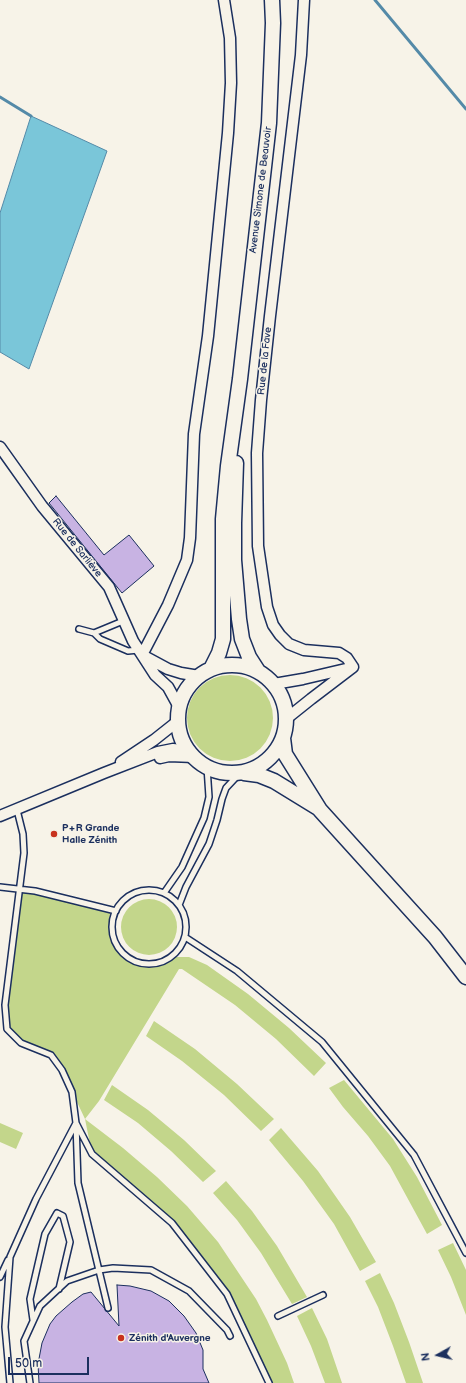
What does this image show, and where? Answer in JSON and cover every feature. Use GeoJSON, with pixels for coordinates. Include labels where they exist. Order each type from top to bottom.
{"type":"FeatureCollection","features":[{"type":"Feature","properties":{"kind":"main road","name":"Avenue Simone de Beauvoir"},"geometry":{"type":"LineString","coordinates":[[240,379],[269,123],[273,23],[272,0]]}},
{"type":"Feature","properties":{"kind":"main road"},"geometry":{"type":"LineString","coordinates":[[214,668],[228,638],[228,521],[230,490],[226,482],[240,379]]}},
{"type":"Feature","properties":{"kind":"main road"},"geometry":{"type":"LineString","coordinates":[[240,379],[234,523],[234,560],[242,639],[249,657],[258,671]]}},
{"type":"Feature","properties":{"kind":"main road"},"geometry":{"type":"LineString","coordinates":[[320,810],[274,781],[259,775],[223,773],[206,767],[192,754],[182,739],[178,721],[179,707],[186,690],[199,676],[214,668],[231,665],[245,666],[258,671],[274,684],[283,700],[286,719],[283,738],[285,754],[320,810],[435,937],[466,977]]}},
{"type":"Feature","properties":{"kind":"main road"},"geometry":{"type":"LineString","coordinates":[[240,773],[254,769],[266,762],[276,751],[283,738]]}},
{"type":"Feature","properties":{"kind":"street"},"geometry":{"type":"LineString","coordinates":[[199,676],[168,669],[141,652],[168,604],[187,560],[190,538],[194,434],[208,336],[228,133],[231,83],[230,38],[224,0]]}},
{"type":"Feature","properties":{"kind":"street","name":"Rue de la Fave"},"geometry":{"type":"LineString","coordinates":[[304,0],[301,55],[261,400],[257,453],[258,546],[267,607],[273,625],[280,635],[290,644],[304,650],[339,653],[347,658],[354,667]]}},
{"type":"Feature","properties":{"kind":"street","name":"Rue de Sarliève"},"geometry":{"type":"LineString","coordinates":[[0,447],[42,506],[109,587],[123,621],[141,652],[155,675],[168,687],[179,707]]}},
{"type":"Feature","properties":{"kind":"street"},"geometry":{"type":"LineString","coordinates":[[274,684],[354,667]]}},
{"type":"Feature","properties":{"kind":"street"},"geometry":{"type":"LineString","coordinates":[[286,719],[354,667]]}},
{"type":"Feature","properties":{"kind":"street"},"geometry":{"type":"LineString","coordinates":[[104,773],[154,740],[178,721]]}},
{"type":"Feature","properties":{"kind":"street"},"geometry":{"type":"LineString","coordinates":[[0,816],[158,752],[173,749],[192,754]]}},
{"type":"Feature","properties":{"kind":"lane"},"geometry":{"type":"LineString","coordinates":[[94,633],[123,621]]}},
{"type":"Feature","properties":{"kind":"lane"},"geometry":{"type":"LineString","coordinates":[[79,629],[94,633],[100,639],[117,647],[128,651],[141,652]]}},
{"type":"Feature","properties":{"kind":"lane"},"geometry":{"type":"LineString","coordinates":[[164,893],[182,867],[204,818],[209,797],[206,767]]}},
{"type":"Feature","properties":{"kind":"lane"},"geometry":{"type":"LineString","coordinates":[[179,905],[186,887],[209,844],[226,788],[240,773]]}},
{"type":"Feature","properties":{"kind":"lane"},"geometry":{"type":"LineString","coordinates":[[17,810],[23,834],[24,853],[5,1005],[7,1029],[21,1043],[51,1055],[62,1070],[72,1092],[76,1123],[78,1183],[108,1308]]}},
{"type":"Feature","properties":{"kind":"lane"},"geometry":{"type":"LineString","coordinates":[[0,887],[35,891],[116,911]]}},
{"type":"Feature","properties":{"kind":"lane"},"geometry":{"type":"LineString","coordinates":[[141,890],[153,890],[164,893],[179,905],[184,915],[186,926],[185,937],[180,949],[171,958],[160,963],[148,965],[136,962],[125,956],[117,946],[112,935],[112,922],[122,901],[131,894],[141,890]]}},
{"type":"Feature","properties":{"kind":"lane"},"geometry":{"type":"LineString","coordinates":[[185,937],[237,971],[322,1042],[414,1155],[466,1253]]}},
{"type":"Feature","properties":{"kind":"lane"},"geometry":{"type":"LineString","coordinates":[[0,1277],[36,1199],[76,1123]]}},
{"type":"Feature","properties":{"kind":"lane"},"geometry":{"type":"LineString","coordinates":[[76,1123],[92,1154],[172,1223],[227,1294],[269,1383]]}},
{"type":"Feature","properties":{"kind":"lane"},"geometry":{"type":"LineString","coordinates":[[33,1321],[30,1299],[45,1234],[57,1213],[63,1216],[70,1242],[59,1289]]}},
{"type":"Feature","properties":{"kind":"lane"},"geometry":{"type":"LineString","coordinates":[[10,1257],[5,1328],[10,1383]]}},
{"type":"Feature","properties":{"kind":"lane"},"geometry":{"type":"LineString","coordinates":[[30,1383],[24,1341],[40,1306],[67,1281],[99,1270],[113,1268],[150,1270],[189,1291],[227,1330],[230,1336]]}},
{"type":"Feature","properties":{"kind":"lane"},"geometry":{"type":"LineString","coordinates":[[278,1316],[323,1295]]}},
{"type":"Feature","properties":{"kind":"green space"},"geometry":{"type":"Polygon","coordinates":[[[222,675],[238,675],[247,678],[261,687],[270,701],[273,710],[273,726],[270,735],[261,749],[247,758],[238,761],[222,761],[206,754],[199,749],[194,742],[187,726],[187,710],[194,694],[199,687],[206,682],[222,675]]]}},
{"type":"Feature","properties":{"kind":"green space"},"geometry":{"type":"Polygon","coordinates":[[[19,889],[116,911],[112,922],[113,935],[117,946],[125,956],[136,962],[148,965],[160,963],[171,957],[189,957],[207,965],[248,994],[289,1028],[326,1063],[314,1076],[276,1039],[235,1005],[182,969],[179,969],[99,1101],[85,1119],[62,1070],[51,1055],[21,1043],[7,1029],[5,1005],[19,889]]]}},
{"type":"Feature","properties":{"kind":"green space"},"geometry":{"type":"Polygon","coordinates":[[[144,899],[154,899],[169,907],[175,916],[177,927],[175,938],[169,947],[154,955],[144,955],[133,950],[126,943],[121,932],[121,922],[126,911],[133,904],[144,899]]]}},
{"type":"Feature","properties":{"kind":"green space"},"geometry":{"type":"Polygon","coordinates":[[[154,1021],[195,1049],[237,1084],[274,1119],[261,1131],[224,1095],[182,1061],[146,1036],[154,1021]]]}},
{"type":"Feature","properties":{"kind":"green space"},"geometry":{"type":"Polygon","coordinates":[[[344,1080],[393,1139],[417,1177],[442,1225],[427,1234],[390,1166],[329,1088],[344,1080]]]}},
{"type":"Feature","properties":{"kind":"green space"},"geometry":{"type":"Polygon","coordinates":[[[112,1085],[148,1110],[184,1140],[216,1171],[203,1182],[171,1151],[138,1123],[104,1100],[112,1085]]]}},
{"type":"Feature","properties":{"kind":"green space"},"geometry":{"type":"Polygon","coordinates":[[[85,1119],[123,1148],[157,1177],[187,1206],[218,1242],[256,1299],[287,1363],[294,1383],[269,1383],[227,1294],[172,1223],[92,1154],[85,1119]]]}},
{"type":"Feature","properties":{"kind":"green space"},"geometry":{"type":"Polygon","coordinates":[[[0,1123],[23,1133],[16,1149],[0,1142],[0,1123]]]}},
{"type":"Feature","properties":{"kind":"green space"},"geometry":{"type":"Polygon","coordinates":[[[281,1128],[318,1171],[350,1217],[376,1262],[360,1271],[334,1224],[303,1181],[269,1140],[281,1128]]]}},
{"type":"Feature","properties":{"kind":"green space"},"geometry":{"type":"Polygon","coordinates":[[[226,1181],[252,1211],[277,1246],[307,1297],[292,1304],[261,1253],[237,1220],[213,1193],[226,1181]]]}},
{"type":"Feature","properties":{"kind":"green space"},"geometry":{"type":"Polygon","coordinates":[[[453,1243],[466,1270],[466,1315],[451,1277],[438,1250],[453,1243]]]}},
{"type":"Feature","properties":{"kind":"green space"},"geometry":{"type":"Polygon","coordinates":[[[380,1273],[394,1303],[423,1383],[406,1383],[378,1307],[365,1281],[380,1273]]]}},
{"type":"Feature","properties":{"kind":"green space"},"geometry":{"type":"Polygon","coordinates":[[[312,1308],[327,1339],[342,1383],[325,1383],[311,1346],[297,1316],[312,1308]]]}},
{"type":"Feature","properties":{"kind":"water"},"geometry":{"type":"Polygon","coordinates":[[[31,116],[107,151],[29,369],[0,352],[0,213],[31,116]]]}},
{"type":"Feature","properties":{"kind":"building"},"geometry":{"type":"Polygon","coordinates":[[[56,496],[104,555],[129,535],[154,566],[122,593],[49,503],[56,496]]]}},
{"type":"Feature","properties":{"kind":"building","name":"Zénith d'Auvergne"},"geometry":{"type":"Polygon","coordinates":[[[117,1285],[130,1286],[151,1291],[169,1301],[184,1316],[196,1333],[203,1350],[203,1369],[209,1383],[39,1383],[38,1364],[42,1343],[50,1324],[56,1316],[83,1294],[91,1292],[119,1326],[117,1285]]]}},
{"type":"Feature","properties":{"kind":"waterway"},"geometry":{"type":"LineString","coordinates":[[375,0],[466,109]]}},
{"type":"Feature","properties":{"kind":"waterway"},"geometry":{"type":"LineString","coordinates":[[0,97],[31,116]]}},
{"type":"Feature","properties":{"kind":"place","name":"P+R Grande Halle Zénith"},"geometry":{"type":"Point","coordinates":[54,834]}},
{"type":"Feature","properties":{"kind":"place","name":"Zénith d'Auvergne"},"geometry":{"type":"Point","coordinates":[121,1338]}}]}
